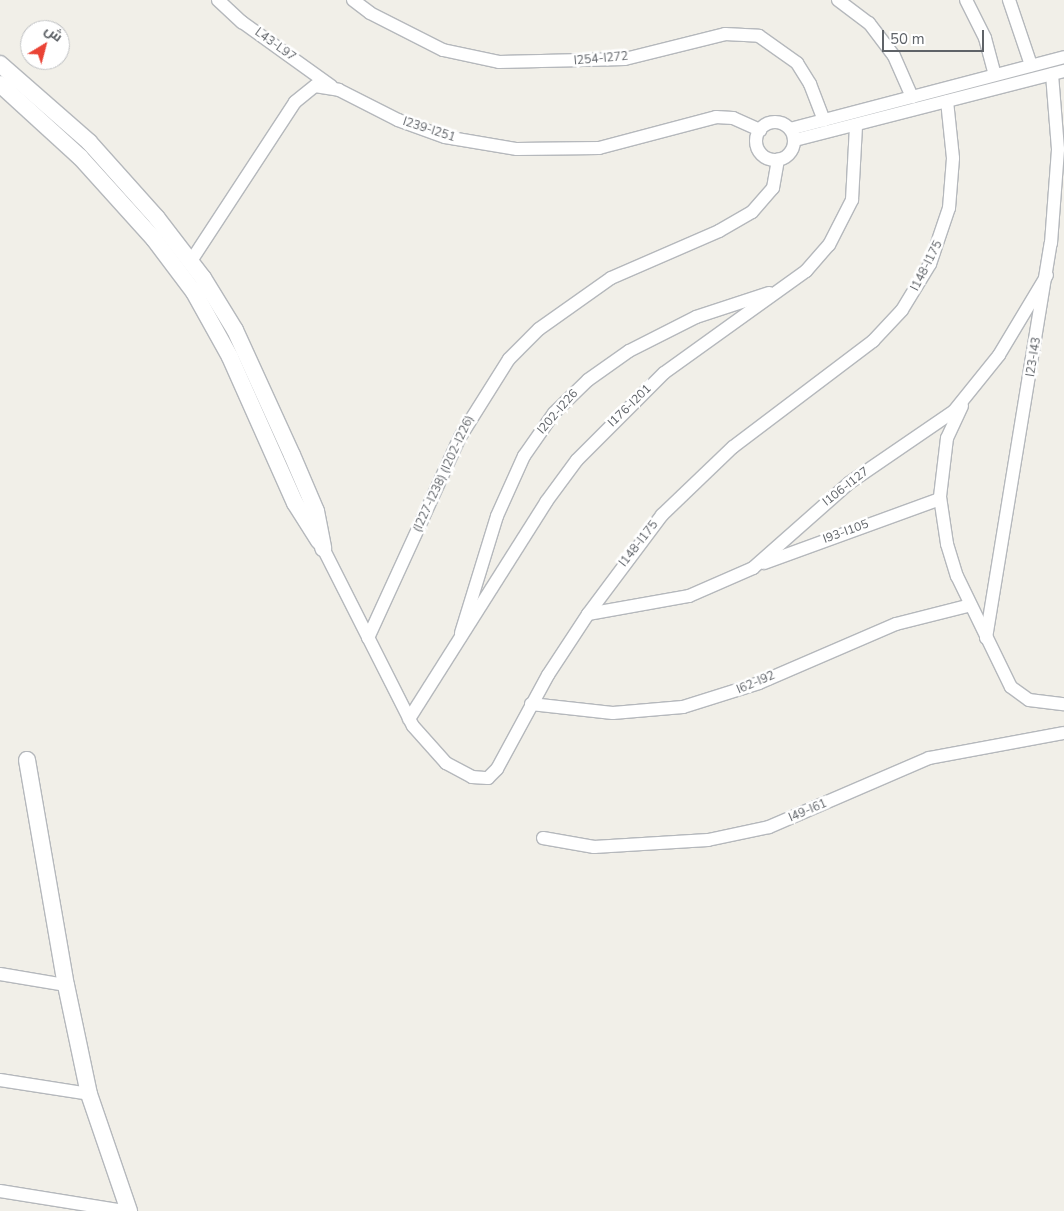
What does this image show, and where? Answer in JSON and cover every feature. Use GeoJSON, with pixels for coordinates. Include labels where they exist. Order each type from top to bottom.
{"type":"FeatureCollection","features":[{"type":"Feature","properties":{"kind":"street","name":"L43-L97"},"geometry":{"type":"LineString","coordinates":[[218,0],[242,22],[334,88]]}},
{"type":"Feature","properties":{"kind":"street","name":"I254-I272"},"geometry":{"type":"LineString","coordinates":[[353,0],[370,13],[443,50],[499,62],[625,59],[724,34],[759,36],[797,63],[810,84],[824,120]]}},
{"type":"Feature","properties":{"kind":"street"},"geometry":{"type":"LineString","coordinates":[[838,0],[868,23],[894,56],[912,97]]}},
{"type":"Feature","properties":{"kind":"street"},"geometry":{"type":"LineString","coordinates":[[966,0],[985,38],[995,75]]}},
{"type":"Feature","properties":{"kind":"street"},"geometry":{"type":"LineString","coordinates":[[1009,0],[1031,65]]}},
{"type":"Feature","properties":{"kind":"street"},"geometry":{"type":"LineString","coordinates":[[793,134],[824,120],[1064,57]]}},
{"type":"Feature","properties":{"kind":"street"},"geometry":{"type":"LineString","coordinates":[[0,64],[89,142],[235,330],[310,494],[323,548]]}},
{"type":"Feature","properties":{"kind":"street"},"geometry":{"type":"LineString","coordinates":[[793,134],[856,124],[1058,73]]}},
{"type":"Feature","properties":{"kind":"street","name":"I23-I43"},"geometry":{"type":"LineString","coordinates":[[986,638],[1047,275],[1058,149],[1058,73]]}},
{"type":"Feature","properties":{"kind":"street"},"geometry":{"type":"LineString","coordinates":[[0,84],[80,157],[185,266]]}},
{"type":"Feature","properties":{"kind":"street","name":"I239-I251"},"geometry":{"type":"LineString","coordinates":[[185,266],[295,102],[309,88],[334,88],[422,130],[464,141],[517,149],[599,148],[716,117],[737,119],[760,130]]}},
{"type":"Feature","properties":{"kind":"street","name":"I148-I175"},"geometry":{"type":"LineString","coordinates":[[323,548],[409,719],[424,741],[446,764],[472,777],[485,778],[497,769],[532,704],[588,614],[637,546],[687,487],[750,432],[873,341],[902,310],[930,264],[949,208],[953,158],[947,101]]}},
{"type":"Feature","properties":{"kind":"street"},"geometry":{"type":"LineString","coordinates":[[773,122],[784,123],[793,134],[789,155],[778,160],[766,157],[758,149],[756,141],[760,130],[773,122]]}},
{"type":"Feature","properties":{"kind":"street","name":"I176-I201"},"geometry":{"type":"LineString","coordinates":[[409,719],[457,646],[546,502],[577,460],[664,373],[817,261],[830,245],[848,211],[854,188],[856,124]]}},
{"type":"Feature","properties":{"kind":"street","name":"(I227-I238) (I202-I226)"},"geometry":{"type":"LineString","coordinates":[[368,638],[460,437],[475,408],[509,359],[539,329],[612,278],[719,231],[752,212],[773,188],[778,160]]}},
{"type":"Feature","properties":{"kind":"street","name":"I106-I127"},"geometry":{"type":"LineString","coordinates":[[588,614],[689,596],[753,568],[849,483],[935,425],[967,397],[999,355],[1047,275]]}},
{"type":"Feature","properties":{"kind":"street","name":"I202-I226"},"geometry":{"type":"LineString","coordinates":[[457,646],[497,516],[524,456],[554,413],[588,380],[652,338],[696,317],[780,289]]}},
{"type":"Feature","properties":{"kind":"street"},"geometry":{"type":"LineString","coordinates":[[967,397],[948,438],[940,499],[947,544],[971,605],[1003,675],[1016,693],[1036,702],[1064,704]]}},
{"type":"Feature","properties":{"kind":"street","name":"I93-I105"},"geometry":{"type":"LineString","coordinates":[[753,568],[940,499]]}},
{"type":"Feature","properties":{"kind":"street","name":"I62-I92"},"geometry":{"type":"LineString","coordinates":[[532,704],[613,713],[683,707],[758,683],[896,624],[971,605]]}},
{"type":"Feature","properties":{"kind":"street","name":"I49-I61"},"geometry":{"type":"LineString","coordinates":[[543,838],[594,847],[708,840],[769,827],[930,758],[1064,733]]}},
{"type":"Feature","properties":{"kind":"street"},"geometry":{"type":"LineString","coordinates":[[27,760],[66,985],[89,1094],[129,1211]]}},
{"type":"Feature","properties":{"kind":"street"},"geometry":{"type":"LineString","coordinates":[[0,974],[66,985]]}},
{"type":"Feature","properties":{"kind":"street"},"geometry":{"type":"LineString","coordinates":[[0,1080],[89,1094]]}},
{"type":"Feature","properties":{"kind":"street"},"geometry":{"type":"LineString","coordinates":[[0,1191],[125,1211]]}}]}
